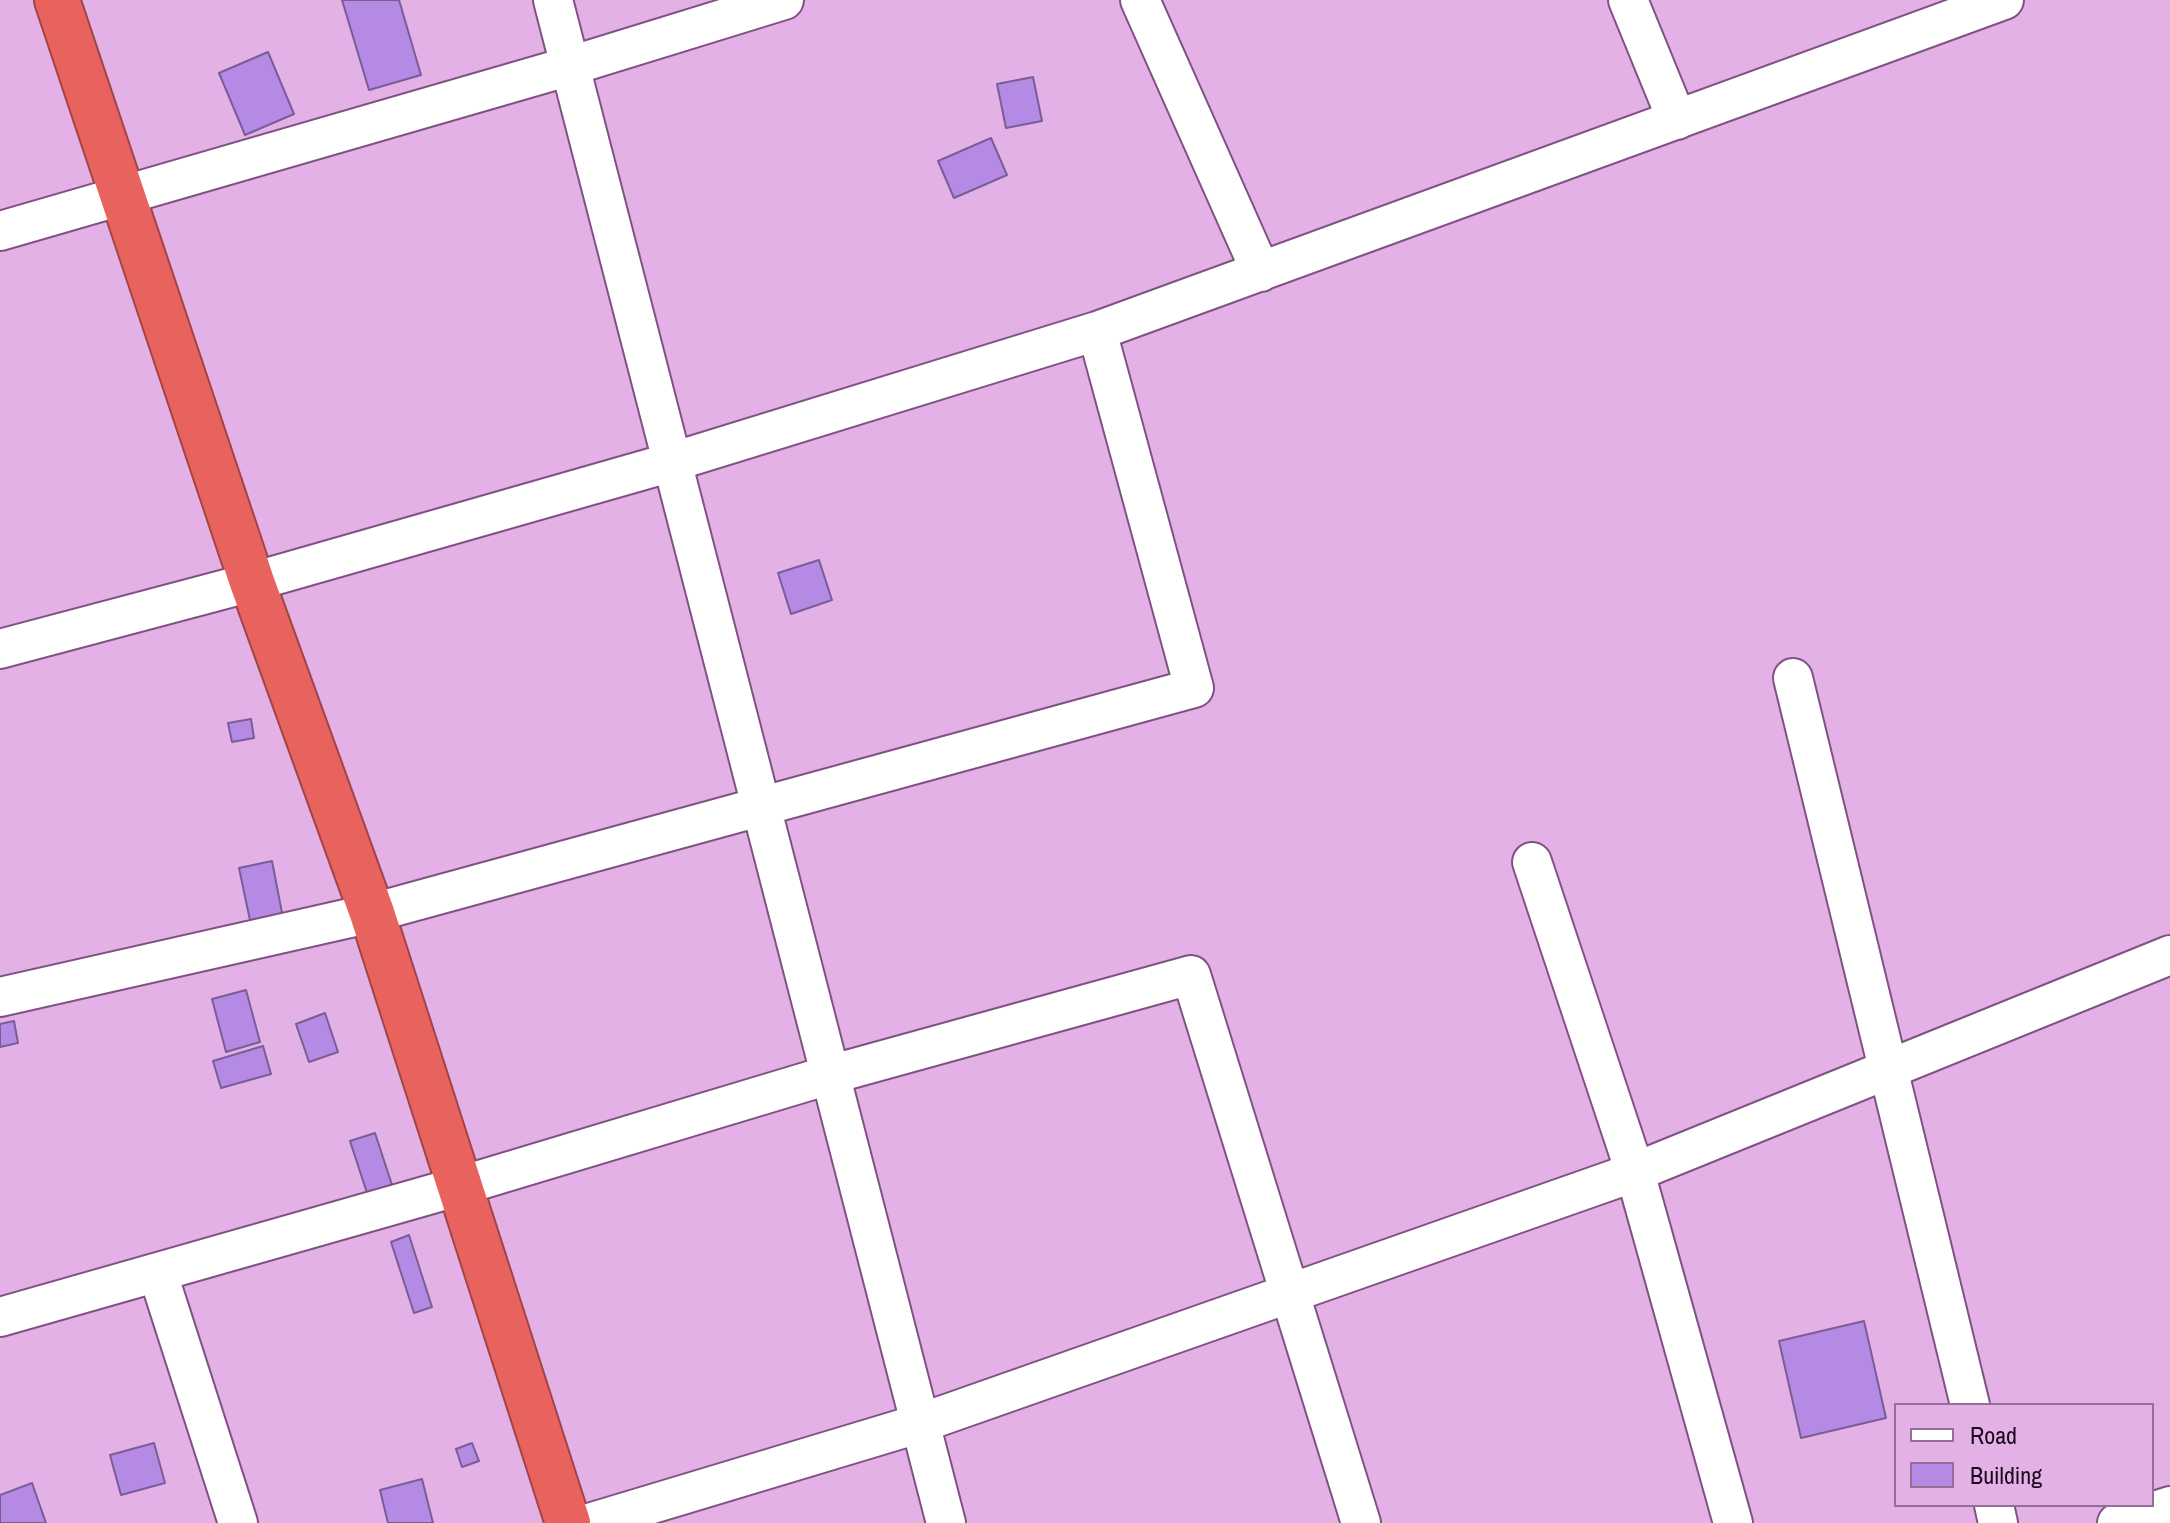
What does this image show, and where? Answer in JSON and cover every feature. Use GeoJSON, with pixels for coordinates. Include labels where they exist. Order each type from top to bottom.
{"type":"FeatureCollection","features":[{"type":"Feature","properties":{"kind":"highway"},"geometry":{"type":"LineString","coordinates":[[57,0],[252,582],[372,913],[568,1523]]}},
{"type":"Feature","properties":{"kind":"street"},"geometry":{"type":"LineString","coordinates":[[553,0],[946,1523]]}},
{"type":"Feature","properties":{"kind":"street"},"geometry":{"type":"LineString","coordinates":[[0,231],[570,66],[784,0]]}},
{"type":"Feature","properties":{"kind":"street"},"geometry":{"type":"LineString","coordinates":[[1140,0],[1261,272]]}},
{"type":"Feature","properties":{"kind":"street"},"geometry":{"type":"LineString","coordinates":[[1628,0],[1677,120]]}},
{"type":"Feature","properties":{"kind":"street"},"geometry":{"type":"LineString","coordinates":[[0,649],[252,582],[672,462],[1097,331],[2004,0]]}},
{"type":"Feature","properties":{"kind":"street"},"geometry":{"type":"LineString","coordinates":[[0,997],[372,913],[1194,688],[1097,331]]}},
{"type":"Feature","properties":{"kind":"street"},"geometry":{"type":"LineString","coordinates":[[1793,678],[1970,1403]]}},
{"type":"Feature","properties":{"kind":"street"},"geometry":{"type":"LineString","coordinates":[[1532,862],[1635,1172],[1733,1523]]}},
{"type":"Feature","properties":{"kind":"street"},"geometry":{"type":"LineString","coordinates":[[589,1523],[918,1424],[1635,1172],[2170,955]]}},
{"type":"Feature","properties":{"kind":"street"},"geometry":{"type":"LineString","coordinates":[[0,1317],[460,1186],[829,1075],[1191,975],[1361,1523]]}},
{"type":"Feature","properties":{"kind":"street"},"geometry":{"type":"LineString","coordinates":[[158,1274],[238,1523]]}},
{"type":"Feature","properties":{"kind":"street"},"geometry":{"type":"LineString","coordinates":[[2117,1523],[2170,1506]]}},
{"type":"Feature","properties":{"kind":"building"},"geometry":{"type":"Polygon","coordinates":[[[342,0],[399,0],[421,75],[369,90],[342,0]]]}},
{"type":"Feature","properties":{"kind":"building"},"geometry":{"type":"Polygon","coordinates":[[[268,52],[294,114],[245,135],[219,73],[268,52]]]}},
{"type":"Feature","properties":{"kind":"building"},"geometry":{"type":"Polygon","coordinates":[[[1033,77],[1042,121],[1006,128],[997,84],[1033,77]]]}},
{"type":"Feature","properties":{"kind":"building"},"geometry":{"type":"Polygon","coordinates":[[[991,138],[1007,175],[954,198],[938,161],[991,138]]]}},
{"type":"Feature","properties":{"kind":"building"},"geometry":{"type":"Polygon","coordinates":[[[819,560],[832,600],[791,614],[778,573],[819,560]]]}},
{"type":"Feature","properties":{"kind":"building"},"geometry":{"type":"Polygon","coordinates":[[[251,719],[254,738],[232,742],[228,723],[251,719]]]}},
{"type":"Feature","properties":{"kind":"building"},"geometry":{"type":"Polygon","coordinates":[[[272,861],[283,918],[251,925],[239,868],[272,861]]]}},
{"type":"Feature","properties":{"kind":"building"},"geometry":{"type":"Polygon","coordinates":[[[246,990],[260,1042],[226,1052],[212,999],[246,990]]]}},
{"type":"Feature","properties":{"kind":"building"},"geometry":{"type":"Polygon","coordinates":[[[325,1013],[338,1052],[309,1062],[296,1024],[325,1013]]]}},
{"type":"Feature","properties":{"kind":"building"},"geometry":{"type":"Polygon","coordinates":[[[14,1021],[18,1043],[0,1047],[0,1024],[14,1021]]]}},
{"type":"Feature","properties":{"kind":"building"},"geometry":{"type":"Polygon","coordinates":[[[263,1046],[271,1074],[221,1088],[213,1061],[263,1046]]]}},
{"type":"Feature","properties":{"kind":"building"},"geometry":{"type":"Polygon","coordinates":[[[375,1133],[392,1185],[367,1193],[350,1141],[375,1133]]]}},
{"type":"Feature","properties":{"kind":"building"},"geometry":{"type":"Polygon","coordinates":[[[409,1235],[432,1307],[414,1313],[391,1242],[409,1235]]]}},
{"type":"Feature","properties":{"kind":"building"},"geometry":{"type":"Polygon","coordinates":[[[1864,1321],[1886,1418],[1801,1438],[1779,1341],[1864,1321]]]}},
{"type":"Feature","properties":{"kind":"building"},"geometry":{"type":"Polygon","coordinates":[[[154,1443],[165,1483],[121,1495],[110,1455],[154,1443]]]}},
{"type":"Feature","properties":{"kind":"building"},"geometry":{"type":"Polygon","coordinates":[[[472,1443],[479,1461],[462,1467],[456,1449],[472,1443]]]}},
{"type":"Feature","properties":{"kind":"building"},"geometry":{"type":"Polygon","coordinates":[[[422,1479],[433,1523],[388,1523],[380,1490],[422,1479]]]}},
{"type":"Feature","properties":{"kind":"building"},"geometry":{"type":"Polygon","coordinates":[[[32,1483],[46,1523],[0,1523],[0,1495],[32,1483]]]}}]}
